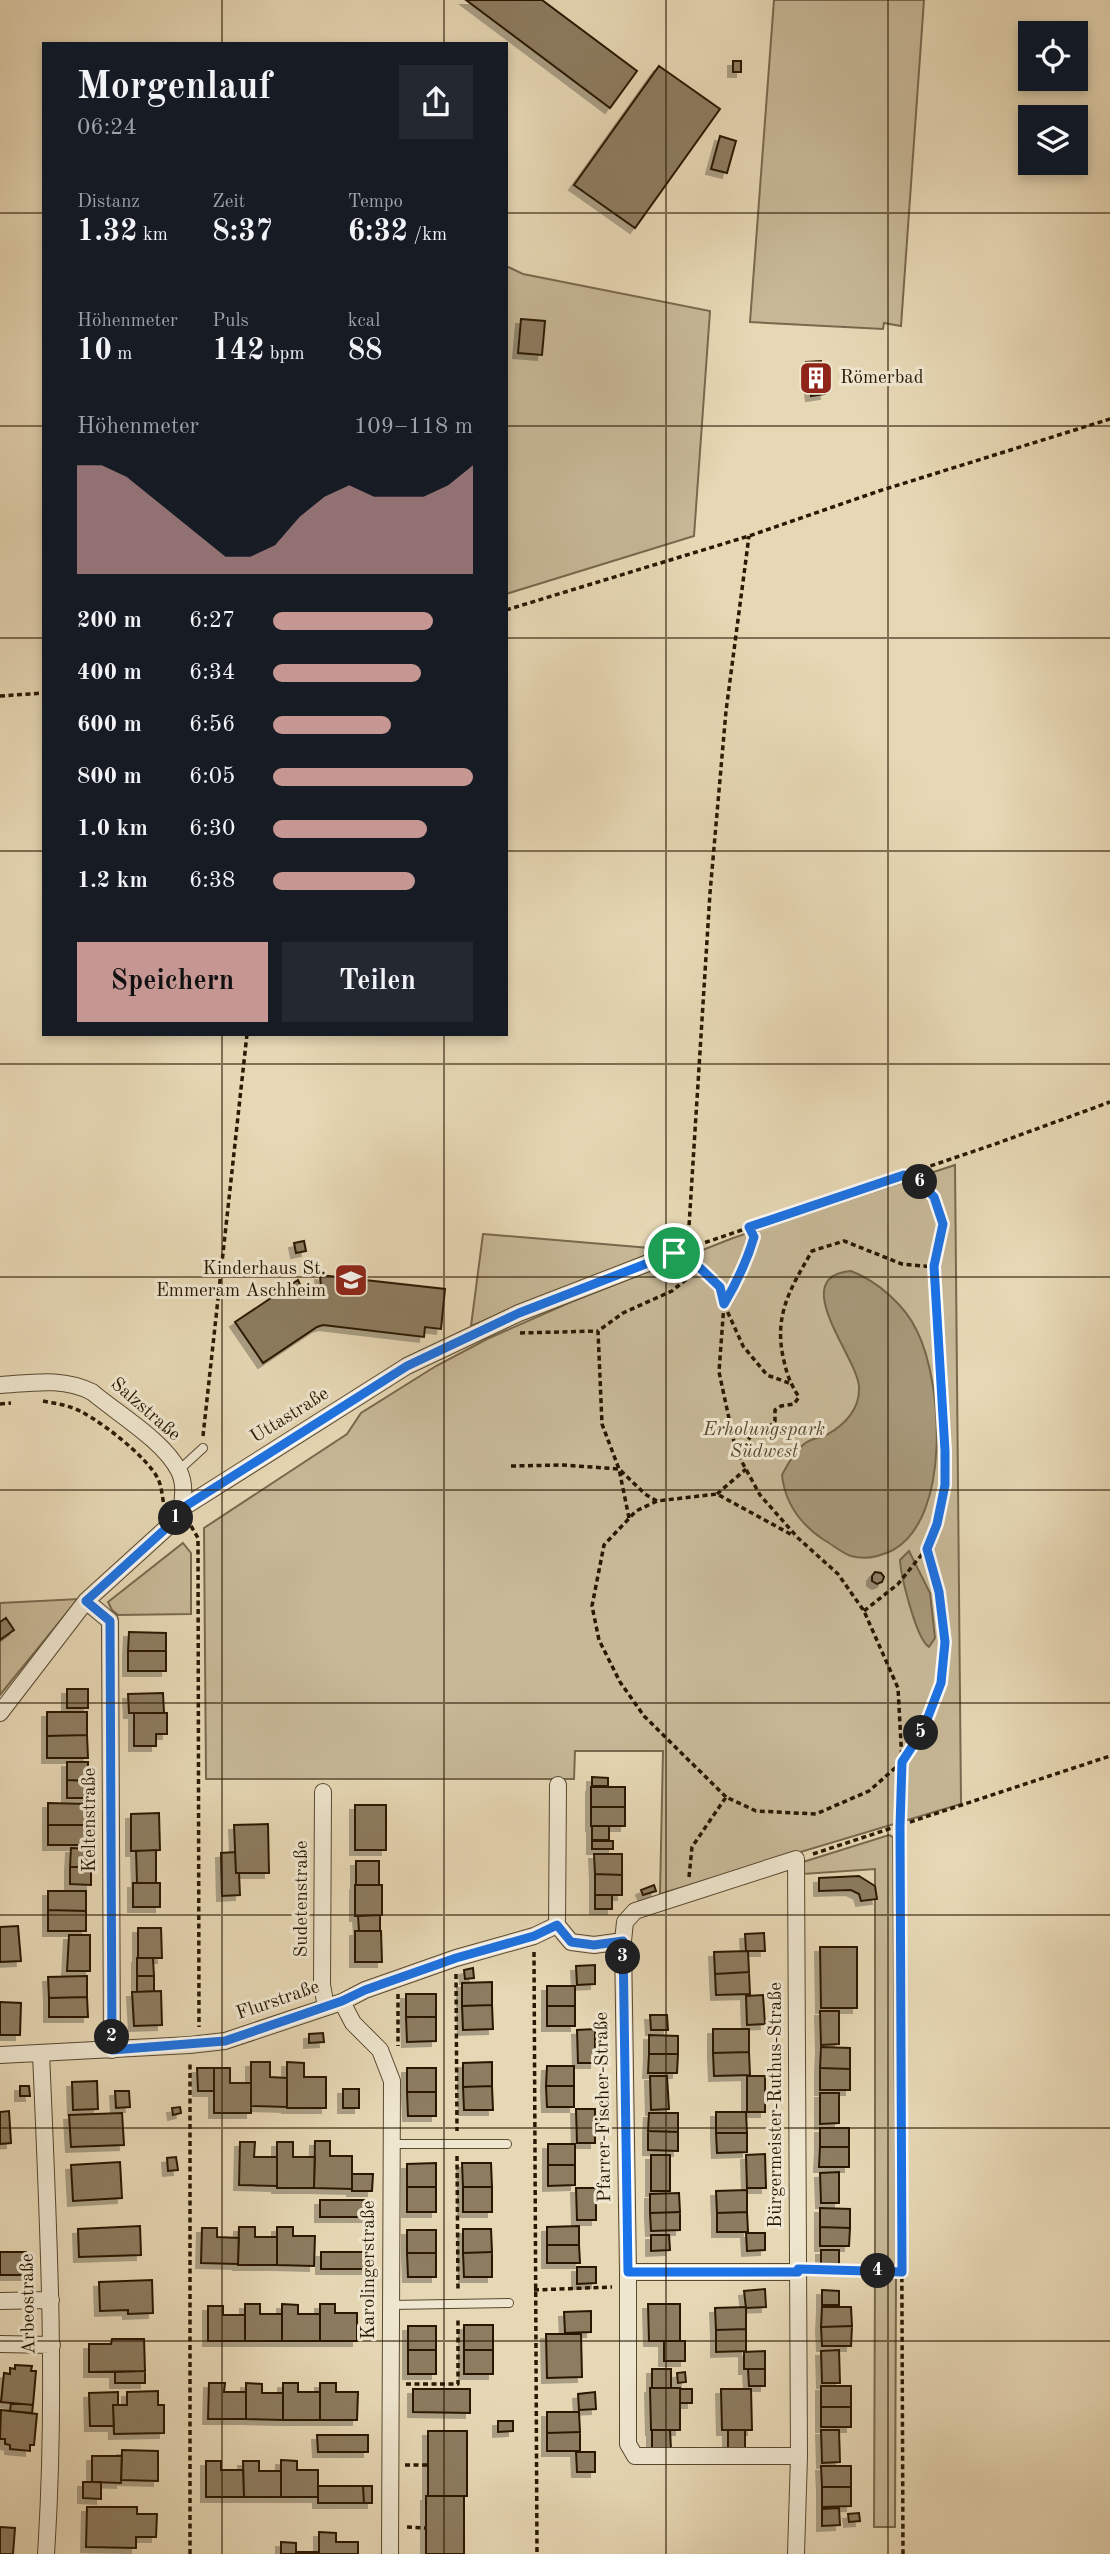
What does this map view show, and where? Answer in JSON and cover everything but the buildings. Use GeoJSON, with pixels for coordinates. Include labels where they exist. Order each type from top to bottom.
{"type":"FeatureCollection","features":[{"type":"Feature","properties":{"kind":"street","name":"Uttastraße"},"geometry":{"type":"LineString","coordinates":[[0,1713],[86,1601],[177,1516],[407,1366],[496,1323],[681,1250]]}},
{"type":"Feature","properties":{"kind":"street","name":"Salzstraße"},"geometry":{"type":"LineString","coordinates":[[0,1385],[55,1381],[78,1385],[92,1392],[153,1441],[179,1470],[184,1489],[177,1516]]}},
{"type":"Feature","properties":{"kind":"street","name":"Keltenstraße"},"geometry":{"type":"LineString","coordinates":[[86,1601],[110,1621],[112,2050]]}},
{"type":"Feature","properties":{"kind":"street"},"geometry":{"type":"LineString","coordinates":[[558,1785],[557,1925],[571,1942],[594,1945],[623,1941],[625,1922],[635,1911],[796,1859]]}},
{"type":"Feature","properties":{"kind":"street","name":"Sudetenstraße"},"geometry":{"type":"LineString","coordinates":[[323,1792],[322,1985],[334,2004]]}},
{"type":"Feature","properties":{"kind":"street","name":"Bürgermeister-Ruthus-Straße"},"geometry":{"type":"LineString","coordinates":[[796,1859],[799,2456],[796,2554]]}},
{"type":"Feature","properties":{"kind":"street","name":"Flurstraße"},"geometry":{"type":"LineString","coordinates":[[0,2055],[195,2045],[225,2041],[456,1958],[534,1936],[557,1925]]}},
{"type":"Feature","properties":{"kind":"street","name":"Pfarrer-Fischer-Straße"},"geometry":{"type":"LineString","coordinates":[[623,1941],[628,2444],[635,2456],[799,2456]]}},
{"type":"Feature","properties":{"kind":"street","name":"Karolingerstraße"},"geometry":{"type":"LineString","coordinates":[[334,2004],[380,2050],[392,2081],[390,2554]]}},
{"type":"Feature","properties":{"kind":"street","name":"Arbeostraße"},"geometry":{"type":"LineString","coordinates":[[41,2053],[52,2346],[46,2554]]}},
{"type":"Feature","properties":{"kind":"street"},"geometry":{"type":"LineString","coordinates":[[628,2279],[798,2271]]}},
{"type":"Feature","properties":{"kind":"street"},"geometry":{"type":"LineString","coordinates":[[0,2301],[51,2300]]}},
{"type":"Feature","properties":{"kind":"street"},"geometry":{"type":"LineString","coordinates":[[0,2344],[52,2346]]}},
{"type":"Feature","properties":{"kind":"lane"},"geometry":{"type":"LineString","coordinates":[[179,1470],[203,1448]]}},
{"type":"Feature","properties":{"kind":"lane"},"geometry":{"type":"LineString","coordinates":[[391,2144],[507,2144]]}},
{"type":"Feature","properties":{"kind":"lane"},"geometry":{"type":"LineString","coordinates":[[390,2305],[509,2303]]}},
{"type":"Feature","properties":{"kind":"path"},"geometry":{"type":"LineString","coordinates":[[508,609],[749,536],[879,491],[1110,419]]}},
{"type":"Feature","properties":{"kind":"path"},"geometry":{"type":"LineString","coordinates":[[681,1250],[726,711],[749,536]]}},
{"type":"Feature","properties":{"kind":"path"},"geometry":{"type":"LineString","coordinates":[[0,696],[42,693]]}},
{"type":"Feature","properties":{"kind":"path"},"geometry":{"type":"LineString","coordinates":[[205,1419],[247,1036]]}},
{"type":"Feature","properties":{"kind":"path"},"geometry":{"type":"LineString","coordinates":[[681,1250],[1110,1102]]}},
{"type":"Feature","properties":{"kind":"path"},"geometry":{"type":"LineString","coordinates":[[864,1611],[898,1584],[927,1549],[937,1524],[945,1485],[934,1266],[943,1224],[934,1197],[919,1181],[904,1175]]}},
{"type":"Feature","properties":{"kind":"path"},"geometry":{"type":"LineString","coordinates":[[749,1227],[754,1237],[738,1281],[724,1304],[719,1372],[736,1451],[760,1495],[798,1538],[838,1574],[864,1611],[898,1688],[902,1762],[903,2554]]}},
{"type":"Feature","properties":{"kind":"path"},"geometry":{"type":"LineString","coordinates":[[736,1451],[756,1429],[769,1427],[775,1421],[775,1410],[794,1404],[799,1397],[789,1383],[780,1344],[780,1315],[792,1286],[812,1251],[844,1241],[902,1264],[934,1266]]}},
{"type":"Feature","properties":{"kind":"path"},"geometry":{"type":"LineString","coordinates":[[681,1250],[720,1287],[724,1304],[743,1346],[767,1375],[789,1383]]}},
{"type":"Feature","properties":{"kind":"path"},"geometry":{"type":"LineString","coordinates":[[496,1323],[508,1333],[598,1331],[623,1313],[672,1291],[700,1268]]}},
{"type":"Feature","properties":{"kind":"path"},"geometry":{"type":"LineString","coordinates":[[598,1331],[602,1424],[619,1469],[629,1518]]}},
{"type":"Feature","properties":{"kind":"path"},"geometry":{"type":"LineString","coordinates":[[41,1401],[71,1407],[91,1416],[140,1456],[156,1475],[163,1505],[198,1538],[190,2554]]}},
{"type":"Feature","properties":{"kind":"path"},"geometry":{"type":"LineString","coordinates":[[0,1404],[14,1403]]}},
{"type":"Feature","properties":{"kind":"path"},"geometry":{"type":"LineString","coordinates":[[511,1466],[563,1465],[619,1469],[645,1494],[657,1501]]}},
{"type":"Feature","properties":{"kind":"path"},"geometry":{"type":"LineString","coordinates":[[746,1469],[717,1494],[657,1501],[636,1511],[604,1545],[592,1606],[599,1640],[620,1682],[644,1716],[726,1797],[756,1811],[816,1814],[869,1791],[902,1762],[923,1730],[941,1683],[945,1642],[939,1592],[927,1549]]}},
{"type":"Feature","properties":{"kind":"path"},"geometry":{"type":"LineString","coordinates":[[717,1494],[798,1538]]}},
{"type":"Feature","properties":{"kind":"path"},"geometry":{"type":"LineString","coordinates":[[796,1859],[1110,1756]]}},
{"type":"Feature","properties":{"kind":"path"},"geometry":{"type":"LineString","coordinates":[[687,1893],[692,1847],[726,1797]]}},
{"type":"Feature","properties":{"kind":"path"},"geometry":{"type":"LineString","coordinates":[[534,1936],[537,2554]]}},
{"type":"Feature","properties":{"kind":"path"},"geometry":{"type":"LineString","coordinates":[[390,2385],[458,2384],[456,1958]]}},
{"type":"Feature","properties":{"kind":"path"},"geometry":{"type":"LineString","coordinates":[[798,2271],[902,2272]]}},
{"type":"Feature","properties":{"kind":"path"},"geometry":{"type":"LineString","coordinates":[[534,2290],[628,2279]]}},
{"type":"Feature","properties":{"kind":"green space"},"geometry":{"type":"Polygon","coordinates":[[[774,0],[924,0],[901,326],[884,323],[883,329],[750,322],[774,0]]]}},
{"type":"Feature","properties":{"kind":"green space"},"geometry":{"type":"Polygon","coordinates":[[[508,267],[523,274],[710,311],[694,536],[508,593],[508,267]]]}},
{"type":"Feature","properties":{"kind":"green space","name":"Erholungspark Südwest"},"geometry":{"type":"Polygon","coordinates":[[[955,1165],[961,1804],[660,1894],[663,1751],[575,1751],[574,1779],[206,1779],[204,1528],[347,1434],[361,1413],[436,1366],[487,1339],[571,1302],[733,1238],[955,1165]]]}},
{"type":"Feature","properties":{"kind":"green space"},"geometry":{"type":"Polygon","coordinates":[[[483,1234],[662,1249],[471,1326],[483,1234]]]}},
{"type":"Feature","properties":{"kind":"green space"},"geometry":{"type":"Polygon","coordinates":[[[183,1543],[191,1553],[191,1614],[118,1615],[112,1610],[108,1602],[183,1543]]]}},
{"type":"Feature","properties":{"kind":"green space"},"geometry":{"type":"Polygon","coordinates":[[[78,1599],[4,1690],[0,1695],[0,1603],[78,1599]]]}},
{"type":"Feature","properties":{"kind":"green space"},"geometry":{"type":"Polygon","coordinates":[[[889,1835],[893,1837],[896,2266],[875,2266],[875,1869],[803,1874],[803,1862],[889,1835]]]}},
{"type":"Feature","properties":{"kind":"green space"},"geometry":{"type":"Polygon","coordinates":[[[875,2275],[896,2276],[895,2527],[874,2527],[875,2275]]]}},
{"type":"Feature","properties":{"kind":"shaded area"},"geometry":{"type":"Polygon","coordinates":[[[851,1271],[871,1281],[889,1295],[912,1321],[926,1354],[936,1415],[933,1480],[925,1510],[912,1534],[893,1550],[867,1557],[848,1555],[808,1527],[790,1504],[782,1475],[800,1447],[841,1425],[851,1415],[857,1402],[859,1387],[856,1374],[830,1320],[825,1302],[825,1287],[833,1276],[851,1271]]]}},
{"type":"Feature","properties":{"kind":"shaded area"},"geometry":{"type":"Polygon","coordinates":[[[909,1551],[930,1593],[935,1638],[929,1647],[914,1620],[903,1579],[900,1560],[909,1551]]]}},
{"type":"Feature","properties":{"kind":"place","name":"Römerbad"},"geometry":{"type":"Point","coordinates":[816,378]}},
{"type":"Feature","properties":{"kind":"place","name":"Kinderhaus St. Emmeram Aschheim"},"geometry":{"type":"Point","coordinates":[351,1280]}},
{"type":"Feature","properties":{"kind":"route"},"geometry":{"type":"LineString","coordinates":[[904,1175],[919,1181],[934,1197],[943,1224],[934,1266],[945,1485],[937,1524],[927,1549],[939,1592],[945,1642],[941,1683],[923,1730],[902,1762],[902,2272],[798,2269],[798,2272],[628,2272],[623,1941],[594,1945],[571,1942],[557,1925],[534,1936],[456,1958],[225,2041],[112,2050],[110,1621],[86,1601],[173,1522],[181,1509],[407,1366],[519,1313],[674,1253],[700,1268],[720,1287],[724,1304],[738,1281],[754,1237],[749,1227],[904,1175]]}}]}
